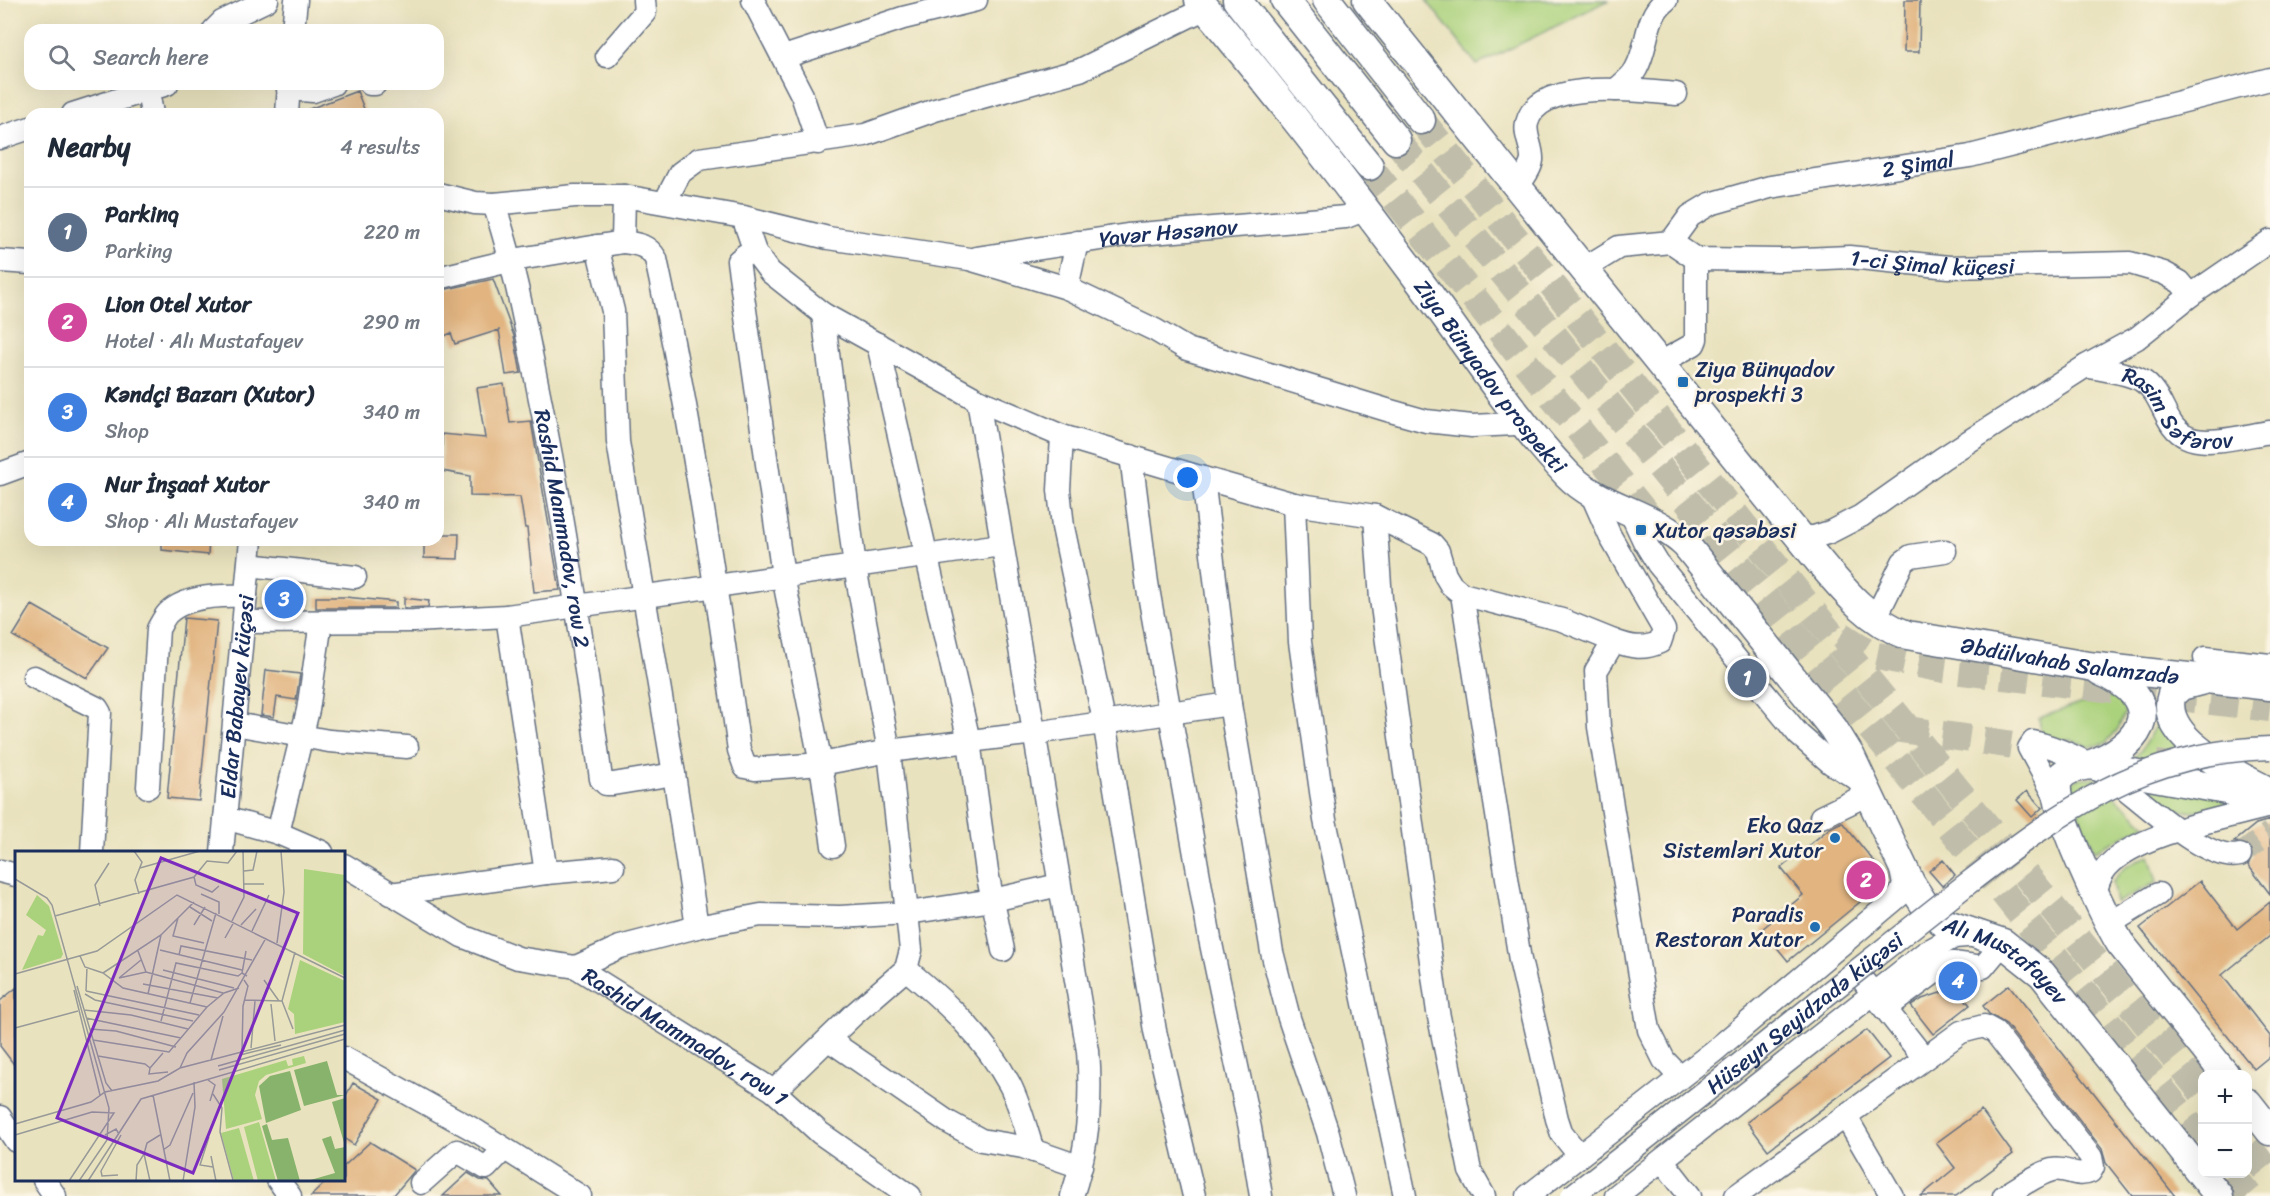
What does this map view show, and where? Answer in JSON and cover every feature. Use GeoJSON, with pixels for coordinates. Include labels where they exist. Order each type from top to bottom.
{"type":"FeatureCollection","features":[{"type":"Feature","properties":{"kind":"main road"},"geometry":{"type":"LineString","coordinates":[[1237,0],[1369,166]]}},
{"type":"Feature","properties":{"kind":"main road"},"geometry":{"type":"LineString","coordinates":[[1285,0],[1396,140]]}},
{"type":"Feature","properties":{"kind":"main road"},"geometry":{"type":"LineString","coordinates":[[1327,0],[1421,120]]}},
{"type":"Feature","properties":{"kind":"main road"},"geometry":{"type":"LineString","coordinates":[[1367,0],[1801,537]]}},
{"type":"Feature","properties":{"kind":"main road","name":"Ziya Bünyadov prospekti"},"geometry":{"type":"LineString","coordinates":[[1202,4],[1366,209],[1524,421],[1565,472],[1590,493],[1672,532],[1686,545],[1818,709]]}},
{"type":"Feature","properties":{"kind":"main road","name":"Əbdülvahab Salamzadə"},"geometry":{"type":"LineString","coordinates":[[1801,537],[1846,592],[1875,619],[1907,635],[2088,666],[2207,668],[2270,686]]}},
{"type":"Feature","properties":{"kind":"main road"},"geometry":{"type":"LineString","coordinates":[[2088,666],[2127,684],[2139,699],[2142,714],[2136,733],[2129,743],[2114,755],[2090,765],[2068,770],[2058,779],[2059,804],[2095,897],[2120,943],[2222,1070]]}},
{"type":"Feature","properties":{"kind":"main road"},"geometry":{"type":"LineString","coordinates":[[2207,668],[2176,689],[2169,701],[2173,718],[2186,737],[2201,751],[2270,792]]}},
{"type":"Feature","properties":{"kind":"main road","name":"Alı Mustafayev"},"geometry":{"type":"LineString","coordinates":[[1818,709],[1841,740],[1911,884],[1928,910],[1944,923],[1993,939],[2025,959],[2052,985],[2219,1196]]}},
{"type":"Feature","properties":{"kind":"main road"},"geometry":{"type":"LineString","coordinates":[[2090,765],[2270,798]]}},
{"type":"Feature","properties":{"kind":"main road"},"geometry":{"type":"LineString","coordinates":[[2252,1109],[2270,1131]]}},
{"type":"Feature","properties":{"kind":"street"},"geometry":{"type":"LineString","coordinates":[[220,24],[267,0]]}},
{"type":"Feature","properties":{"kind":"street"},"geometry":{"type":"LineString","coordinates":[[294,24],[296,0]]}},
{"type":"Feature","properties":{"kind":"street"},"geometry":{"type":"LineString","coordinates":[[607,56],[645,12],[644,0]]}},
{"type":"Feature","properties":{"kind":"street"},"geometry":{"type":"LineString","coordinates":[[753,0],[802,95],[818,144]]}},
{"type":"Feature","properties":{"kind":"street"},"geometry":{"type":"LineString","coordinates":[[784,57],[903,18],[976,0]]}},
{"type":"Feature","properties":{"kind":"street"},"geometry":{"type":"LineString","coordinates":[[1616,90],[1636,71],[1646,43],[1651,18],[1666,0]]}},
{"type":"Feature","properties":{"kind":"street"},"geometry":{"type":"LineString","coordinates":[[665,202],[680,173],[699,159],[818,144],[865,135],[935,110],[1080,70],[1202,4]]}},
{"type":"Feature","properties":{"kind":"street","name":"2 Şimal"},"geometry":{"type":"LineString","coordinates":[[1671,242],[1690,216],[1700,210],[1770,187],[1970,156],[2270,79]]}},
{"type":"Feature","properties":{"kind":"street"},"geometry":{"type":"LineString","coordinates":[[93,108],[151,90]]}},
{"type":"Feature","properties":{"kind":"street"},"geometry":{"type":"LineString","coordinates":[[153,108],[158,90]]}},
{"type":"Feature","properties":{"kind":"street"},"geometry":{"type":"LineString","coordinates":[[287,108],[289,90]]}},
{"type":"Feature","properties":{"kind":"street"},"geometry":{"type":"LineString","coordinates":[[1517,188],[1532,164],[1526,126],[1535,106],[1561,94],[1616,90],[1676,94]]}},
{"type":"Feature","properties":{"kind":"street"},"geometry":{"type":"LineString","coordinates":[[0,138],[24,130]]}},
{"type":"Feature","properties":{"kind":"street"},"geometry":{"type":"LineString","coordinates":[[444,196],[475,203],[494,204],[575,196],[624,196],[743,217],[828,238],[969,259],[1067,288],[1155,330],[1187,349],[1377,407],[1426,421],[1472,426],[1515,424],[1524,421]]}},
{"type":"Feature","properties":{"kind":"street"},"geometry":{"type":"LineString","coordinates":[[623,242],[624,196]]}},
{"type":"Feature","properties":{"kind":"street","name":"Rashid Mammadov, row 2"},"geometry":{"type":"LineString","coordinates":[[494,204],[513,260],[578,607],[600,779],[606,784],[613,784],[674,774]]}},
{"type":"Feature","properties":{"kind":"street","name":"Yavər Həsənov"},"geometry":{"type":"LineString","coordinates":[[969,259],[1127,235],[1346,217],[1366,209]]}},
{"type":"Feature","properties":{"kind":"street"},"geometry":{"type":"LineString","coordinates":[[743,217],[755,252],[770,272],[823,314],[978,400],[1062,436],[1203,478],[1294,504],[1375,516],[1432,544],[1438,551],[1448,580],[1462,594],[1562,620],[1636,648],[1653,646],[1660,642],[1664,630],[1610,536],[1590,493]]}},
{"type":"Feature","properties":{"kind":"street"},"geometry":{"type":"LineString","coordinates":[[1801,537],[1814,537],[1861,516],[1943,458],[2086,366],[2137,338],[2191,295],[2270,241]]}},
{"type":"Feature","properties":{"kind":"street"},"geometry":{"type":"LineString","coordinates":[[444,277],[513,260],[623,242],[641,244],[651,250],[657,259],[683,385],[742,763],[754,769],[821,764],[889,751],[1035,733],[1230,704]]}},
{"type":"Feature","properties":{"kind":"street"},"geometry":{"type":"LineString","coordinates":[[1067,288],[1077,242]]}},
{"type":"Feature","properties":{"kind":"street"},"geometry":{"type":"LineString","coordinates":[[1583,268],[1619,247],[1671,242],[1696,259],[1696,339],[1694,344],[1660,363]]}},
{"type":"Feature","properties":{"kind":"street"},"geometry":{"type":"LineString","coordinates":[[597,246],[613,311],[618,442],[674,774],[697,927]]}},
{"type":"Feature","properties":{"kind":"street"},"geometry":{"type":"LineString","coordinates":[[755,252],[745,255],[738,261],[783,576],[821,764],[833,846]]}},
{"type":"Feature","properties":{"kind":"street","name":"1-ci Şimal küçesi"},"geometry":{"type":"LineString","coordinates":[[1696,259],[1781,260],[1849,256],[1949,267],[2130,263],[2164,273],[2180,282],[2191,295]]}},
{"type":"Feature","properties":{"kind":"street"},"geometry":{"type":"LineString","coordinates":[[0,261],[24,263]]}},
{"type":"Feature","properties":{"kind":"street"},"geometry":{"type":"LineString","coordinates":[[774,1091],[906,969],[911,950],[889,751],[855,567],[823,314]]}},
{"type":"Feature","properties":{"kind":"street"},"geometry":{"type":"LineString","coordinates":[[878,344],[969,741],[993,900],[1003,950]]}},
{"type":"Feature","properties":{"kind":"street","name":"Rasim Səfərov"},"geometry":{"type":"LineString","coordinates":[[2086,366],[2140,380],[2157,394],[2173,425],[2186,437],[2203,441],[2270,432]]}},
{"type":"Feature","properties":{"kind":"street"},"geometry":{"type":"LineString","coordinates":[[978,400],[1088,1051],[1091,1092],[1081,1167],[1072,1196]]}},
{"type":"Feature","properties":{"kind":"street"},"geometry":{"type":"LineString","coordinates":[[1062,436],[1059,490],[1063,527],[1104,721],[1155,1031],[1194,1196]]}},
{"type":"Feature","properties":{"kind":"street"},"geometry":{"type":"LineString","coordinates":[[1131,456],[1148,583],[1210,939],[1250,1128],[1261,1196]]}},
{"type":"Feature","properties":{"kind":"street"},"geometry":{"type":"LineString","coordinates":[[0,474],[24,465]]}},
{"type":"Feature","properties":{"kind":"street"},"geometry":{"type":"LineString","coordinates":[[1203,478],[1230,704],[1272,952],[1289,1018],[1328,1133],[1344,1196]]}},
{"type":"Feature","properties":{"kind":"street"},"geometry":{"type":"LineString","coordinates":[[1294,504],[1300,642],[1325,820],[1405,1196]]}},
{"type":"Feature","properties":{"kind":"street"},"geometry":{"type":"LineString","coordinates":[[1630,511],[1658,564],[1799,735],[1831,763],[1864,787],[1821,817]]}},
{"type":"Feature","properties":{"kind":"street"},"geometry":{"type":"LineString","coordinates":[[1375,516],[1381,599],[1438,1012],[1470,1171],[1484,1196]]}},
{"type":"Feature","properties":{"kind":"street"},"geometry":{"type":"LineString","coordinates":[[244,622],[414,621],[507,616],[645,598],[1001,545]]}},
{"type":"Feature","properties":{"kind":"street","name":"Eldar Babayev küçəsi"},"geometry":{"type":"LineString","coordinates":[[222,851],[251,546]]}},
{"type":"Feature","properties":{"kind":"street"},"geometry":{"type":"LineString","coordinates":[[1875,619],[1903,562],[1911,556],[1945,551]]}},
{"type":"Feature","properties":{"kind":"street"},"geometry":{"type":"LineString","coordinates":[[249,566],[355,577]]}},
{"type":"Feature","properties":{"kind":"street"},"geometry":{"type":"LineString","coordinates":[[1462,594],[1520,960],[1557,1119],[1563,1134],[1579,1155]]}},
{"type":"Feature","properties":{"kind":"street"},"geometry":{"type":"LineString","coordinates":[[148,787],[158,629],[168,613],[183,604],[212,597],[246,597]]}},
{"type":"Feature","properties":{"kind":"street"},"geometry":{"type":"LineString","coordinates":[[507,616],[546,873]]}},
{"type":"Feature","properties":{"kind":"street"},"geometry":{"type":"LineString","coordinates":[[278,833],[300,734],[308,710],[321,621]]}},
{"type":"Feature","properties":{"kind":"street"},"geometry":{"type":"LineString","coordinates":[[1614,641],[1596,671],[1599,727],[1649,1030],[1664,1060],[1680,1077]]}},
{"type":"Feature","properties":{"kind":"street"},"geometry":{"type":"LineString","coordinates":[[2207,668],[2270,665]]}},
{"type":"Feature","properties":{"kind":"street"},"geometry":{"type":"LineString","coordinates":[[34,677],[97,708],[100,713],[92,851]]}},
{"type":"Feature","properties":{"kind":"street"},"geometry":{"type":"LineString","coordinates":[[235,724],[329,741],[406,747]]}},
{"type":"Feature","properties":{"kind":"street"},"geometry":{"type":"LineString","coordinates":[[2059,804],[2029,748],[2030,744],[2037,743],[2090,765],[2179,830],[2212,851],[2232,857],[2240,855]]}},
{"type":"Feature","properties":{"kind":"street","name":"Hüseyn Seyidzadə küçəsi"},"geometry":{"type":"LineString","coordinates":[[1572,1196],[1899,937],[2059,815],[2130,778],[2192,758],[2270,748]]}},
{"type":"Feature","properties":{"kind":"street"},"geometry":{"type":"LineString","coordinates":[[2095,897],[2097,884],[2108,866],[2143,843],[2179,830],[2270,806]]}},
{"type":"Feature","properties":{"kind":"street"},"geometry":{"type":"LineString","coordinates":[[225,818],[278,833],[320,851]]}},
{"type":"Feature","properties":{"kind":"street"},"geometry":{"type":"LineString","coordinates":[[1528,1196],[1713,1052],[1861,929],[1903,890],[1902,871],[1893,843]]}},
{"type":"Feature","properties":{"kind":"street","name":"Rashid Mammadov, row 1"},"geometry":{"type":"LineString","coordinates":[[345,866],[390,894],[471,939],[518,958],[576,967],[774,1091],[820,1133],[910,1196]]}},
{"type":"Feature","properties":{"kind":"street"},"geometry":{"type":"LineString","coordinates":[[390,894],[546,873],[613,867]]}},
{"type":"Feature","properties":{"kind":"street"},"geometry":{"type":"LineString","coordinates":[[0,870],[15,875]]}},
{"type":"Feature","properties":{"kind":"street"},"geometry":{"type":"LineString","coordinates":[[576,967],[620,947],[697,927],[761,915],[840,917],[908,913],[993,900],[1059,885]]}},
{"type":"Feature","properties":{"kind":"street"},"geometry":{"type":"LineString","coordinates":[[2109,924],[2158,894]]}},
{"type":"Feature","properties":{"kind":"street"},"geometry":{"type":"LineString","coordinates":[[1861,929],[1847,946],[1847,957],[1879,1002],[1924,1058]]}},
{"type":"Feature","properties":{"kind":"street"},"geometry":{"type":"LineString","coordinates":[[1616,1196],[1748,1093],[1879,1002],[1950,963],[1983,967],[1993,939],[1965,936],[1944,941],[1879,1002]]}},
{"type":"Feature","properties":{"kind":"street"},"geometry":{"type":"LineString","coordinates":[[906,969],[950,1005],[982,1039],[1011,1087],[1033,1150]]}},
{"type":"Feature","properties":{"kind":"street"},"geometry":{"type":"LineString","coordinates":[[1736,1196],[1961,1032],[1972,1028],[1991,1028],[2091,1157],[2091,1172],[2084,1175],[2062,1170],[2048,1172],[2004,1196]]}},
{"type":"Feature","properties":{"kind":"street"},"geometry":{"type":"LineString","coordinates":[[1713,1052],[1741,1037],[1755,1042],[1763,1049],[1769,1062],[1766,1075],[1748,1093]]}},
{"type":"Feature","properties":{"kind":"street"},"geometry":{"type":"LineString","coordinates":[[829,1040],[948,1122],[981,1140],[1033,1150],[1081,1167]]}},
{"type":"Feature","properties":{"kind":"street"},"geometry":{"type":"LineString","coordinates":[[345,1059],[504,1149],[580,1196]]}},
{"type":"Feature","properties":{"kind":"street"},"geometry":{"type":"LineString","coordinates":[[0,1117],[15,1140]]}},
{"type":"Feature","properties":{"kind":"street"},"geometry":{"type":"LineString","coordinates":[[1846,1117],[1892,1196]]}},
{"type":"Feature","properties":{"kind":"street"},"geometry":{"type":"LineString","coordinates":[[421,1184],[458,1151],[486,1168],[504,1149]]}},
{"type":"Feature","properties":{"kind":"street"},"geometry":{"type":"LineString","coordinates":[[1662,1160],[1690,1196]]}},
{"type":"Feature","properties":{"kind":"street"},"geometry":{"type":"LineString","coordinates":[[45,1181],[56,1196]]}},
{"type":"Feature","properties":{"kind":"street"},"geometry":{"type":"LineString","coordinates":[[280,1181],[291,1196]]}},
{"type":"Feature","properties":{"kind":"green space"},"geometry":{"type":"Polygon","coordinates":[[[1426,0],[1609,0],[1477,65],[1426,0]]]}},
{"type":"Feature","properties":{"kind":"green space"},"geometry":{"type":"Polygon","coordinates":[[[2105,695],[2120,700],[2125,712],[2118,729],[2106,743],[2089,747],[2070,740],[2042,738],[2039,718],[2105,695]]]}},
{"type":"Feature","properties":{"kind":"green space"},"geometry":{"type":"Polygon","coordinates":[[[2156,724],[2209,775],[2127,764],[2142,749],[2156,724]]]}},
{"type":"Feature","properties":{"kind":"green space"},"geometry":{"type":"Polygon","coordinates":[[[2077,778],[2094,778],[2146,825],[2095,851],[2068,793],[2070,784],[2077,778]]]}},
{"type":"Feature","properties":{"kind":"green space"},"geometry":{"type":"Polygon","coordinates":[[[2157,786],[2243,800],[2236,808],[2186,811],[2161,807],[2141,791],[2157,786]]]}},
{"type":"Feature","properties":{"kind":"green space"},"geometry":{"type":"Polygon","coordinates":[[[2149,855],[2157,882],[2116,903],[2112,882],[2124,868],[2149,855]]]}},
{"type":"Feature","properties":{"kind":"building"},"geometry":{"type":"Polygon","coordinates":[[[1905,0],[1920,0],[1919,52],[1904,52],[1905,0]]]}},
{"type":"Feature","properties":{"kind":"building"},"geometry":{"type":"Polygon","coordinates":[[[357,91],[364,108],[312,108],[357,91]]]}},
{"type":"Feature","properties":{"kind":"building"},"geometry":{"type":"Polygon","coordinates":[[[493,279],[514,336],[521,373],[506,375],[499,330],[455,344],[451,333],[444,336],[444,290],[493,279]]]}},
{"type":"Feature","properties":{"kind":"building"},"geometry":{"type":"Polygon","coordinates":[[[504,384],[510,423],[531,421],[560,590],[534,592],[527,528],[525,528],[520,497],[470,496],[470,476],[444,471],[444,434],[485,438],[477,388],[504,384]]]}},
{"type":"Feature","properties":{"kind":"building"},"geometry":{"type":"Polygon","coordinates":[[[444,534],[459,534],[458,559],[424,558],[424,546],[444,546],[444,534]]]}},
{"type":"Feature","properties":{"kind":"building"},"geometry":{"type":"Polygon","coordinates":[[[162,546],[209,546],[208,555],[162,550],[162,546]]]}},
{"type":"Feature","properties":{"kind":"building"},"geometry":{"type":"Polygon","coordinates":[[[276,590],[292,591],[292,608],[275,608],[276,590]]]}},
{"type":"Feature","properties":{"kind":"building"},"geometry":{"type":"Polygon","coordinates":[[[316,597],[345,597],[396,602],[396,608],[316,608],[316,597]]]}},
{"type":"Feature","properties":{"kind":"building"},"geometry":{"type":"Polygon","coordinates":[[[404,598],[429,601],[428,607],[404,608],[404,598]]]}},
{"type":"Feature","properties":{"kind":"building"},"geometry":{"type":"Polygon","coordinates":[[[32,605],[108,648],[87,678],[13,636],[32,605]]]}},
{"type":"Feature","properties":{"kind":"building"},"geometry":{"type":"Polygon","coordinates":[[[184,618],[217,621],[199,801],[167,798],[184,618]]]}},
{"type":"Feature","properties":{"kind":"building"},"geometry":{"type":"Polygon","coordinates":[[[266,670],[300,674],[296,700],[277,697],[274,717],[261,715],[266,670]]]}},
{"type":"Feature","properties":{"kind":"building"},"geometry":{"type":"Polygon","coordinates":[[[2027,791],[2042,808],[2032,817],[2017,800],[2027,791]]]}},
{"type":"Feature","properties":{"kind":"building"},"geometry":{"type":"Polygon","coordinates":[[[2270,820],[2270,894],[2248,865],[2253,856],[2251,848],[2246,843],[2234,842],[2256,824],[2270,820]]]}},
{"type":"Feature","properties":{"kind":"building"},"geometry":{"type":"Polygon","coordinates":[[[1842,822],[1888,879],[1788,961],[1762,929],[1803,895],[1781,868],[1830,828],[1842,822]]]}},
{"type":"Feature","properties":{"kind":"building"},"geometry":{"type":"Polygon","coordinates":[[[1943,860],[1955,875],[1942,886],[1929,871],[1943,860]]]}},
{"type":"Feature","properties":{"kind":"building"},"geometry":{"type":"Polygon","coordinates":[[[2200,881],[2237,929],[2270,902],[2270,936],[2222,975],[2270,1036],[2270,1056],[2254,1069],[2140,928],[2200,881]]]}},
{"type":"Feature","properties":{"kind":"building"},"geometry":{"type":"Polygon","coordinates":[[[2009,985],[2175,1196],[2132,1196],[2106,1163],[2102,1149],[2006,1024],[1989,1014],[1983,1006],[2009,985]]]}},
{"type":"Feature","properties":{"kind":"building"},"geometry":{"type":"Polygon","coordinates":[[[1955,988],[1970,1005],[1933,1034],[1911,1006],[1922,999],[1955,988]]]}},
{"type":"Feature","properties":{"kind":"building"},"geometry":{"type":"Polygon","coordinates":[[[15,989],[15,1066],[0,1046],[0,1001],[15,989]]]}},
{"type":"Feature","properties":{"kind":"building"},"geometry":{"type":"Polygon","coordinates":[[[1867,1030],[1889,1058],[1768,1150],[1747,1122],[1867,1030]]]}},
{"type":"Feature","properties":{"kind":"building"},"geometry":{"type":"Polygon","coordinates":[[[353,1083],[382,1099],[354,1145],[345,1139],[345,1097],[353,1083]]]}},
{"type":"Feature","properties":{"kind":"building"},"geometry":{"type":"Polygon","coordinates":[[[1981,1110],[2013,1154],[1956,1196],[1921,1196],[1955,1168],[1936,1143],[1981,1110]]]}},
{"type":"Feature","properties":{"kind":"building"},"geometry":{"type":"Polygon","coordinates":[[[370,1142],[415,1170],[393,1196],[311,1196],[327,1181],[345,1181],[345,1165],[370,1142]]]}},
{"type":"Feature","properties":{"kind":"building"},"geometry":{"type":"Polygon","coordinates":[[[468,1173],[480,1180],[489,1181],[502,1196],[443,1196],[468,1173]]]}},
{"type":"Feature","properties":{"kind":"tunnel"},"geometry":{"type":"LineString","coordinates":[[1421,120],[1804,601],[2198,1087]]}},
{"type":"Feature","properties":{"kind":"tunnel"},"geometry":{"type":"LineString","coordinates":[[1396,140],[2198,1134]]}},
{"type":"Feature","properties":{"kind":"tunnel"},"geometry":{"type":"LineString","coordinates":[[1369,166],[1657,528]]}},
{"type":"Feature","properties":{"kind":"tunnel"},"geometry":{"type":"LineString","coordinates":[[1841,635],[1872,655],[1944,669],[2270,708]]}},
{"type":"Feature","properties":{"kind":"tunnel"},"geometry":{"type":"LineString","coordinates":[[1900,729],[2057,751]]}},
{"type":"Feature","properties":{"kind":"tunnel"},"geometry":{"type":"LineString","coordinates":[[2156,764],[2241,775]]}},
{"type":"Feature","properties":{"kind":"tunnel"},"geometry":{"type":"LineString","coordinates":[[2240,855],[2270,832]]}},
{"type":"Feature","properties":{"kind":"tunnel"},"geometry":{"type":"LineString","coordinates":[[2252,1152],[2270,1175]]}},
{"type":"Feature","properties":{"kind":"tunnel"},"geometry":{"type":"LineString","coordinates":[[2234,1178],[2249,1196]]}},
{"type":"Feature","properties":{"kind":"place","name":"Ziya Bünyadov prospekti 3"},"geometry":{"type":"Point","coordinates":[1683,382]}},
{"type":"Feature","properties":{"kind":"place","name":"Xutor qəsəbəsi"},"geometry":{"type":"Point","coordinates":[1641,530]}},
{"type":"Feature","properties":{"kind":"place","name":"Kəndçi Bazarı (Xutor)"},"geometry":{"type":"Point","coordinates":[284,599]}},
{"type":"Feature","properties":{"kind":"place","name":"Parkinq"},"geometry":{"type":"Point","coordinates":[1747,678]}},
{"type":"Feature","properties":{"kind":"place","name":"Eko Qaz Sistemləri Xutor"},"geometry":{"type":"Point","coordinates":[1835,838]}},
{"type":"Feature","properties":{"kind":"place","name":"Lion Otel Xutor"},"geometry":{"type":"Point","coordinates":[1866,880]}},
{"type":"Feature","properties":{"kind":"place","name":"Paradis Restoran Xutor"},"geometry":{"type":"Point","coordinates":[1815,927]}},
{"type":"Feature","properties":{"kind":"place","name":"Nur İnşaat Xutor"},"geometry":{"type":"Point","coordinates":[1958,981]}}]}
